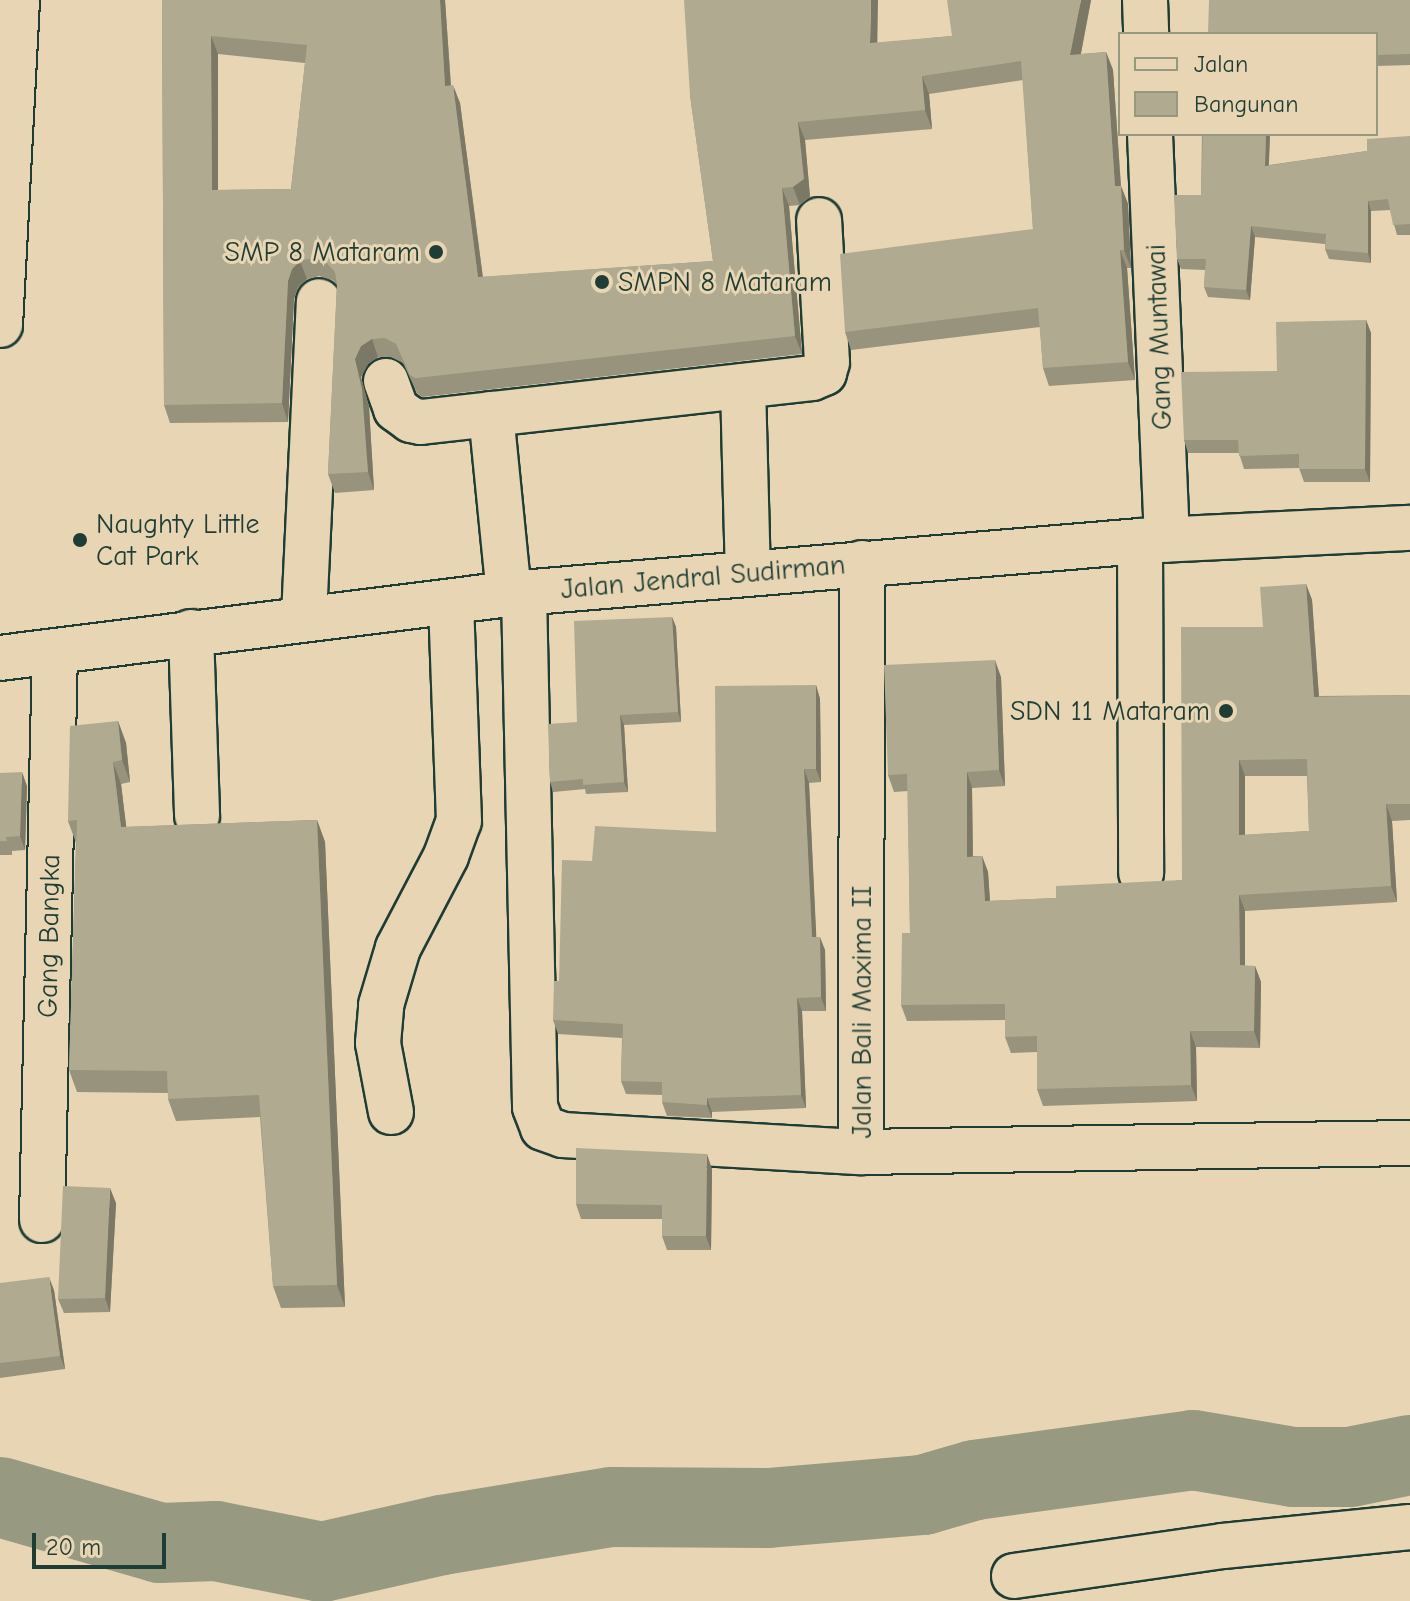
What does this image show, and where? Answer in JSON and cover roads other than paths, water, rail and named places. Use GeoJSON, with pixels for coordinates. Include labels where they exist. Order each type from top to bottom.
{"type":"FeatureCollection","features":[{"type":"Feature","properties":{"kind":"main road"},"geometry":{"type":"LineString","coordinates":[[0,325],[17,0]]}},
{"type":"Feature","properties":{"kind":"main road"},"geometry":{"type":"LineString","coordinates":[[1145,0],[1146,32]]}},
{"type":"Feature","properties":{"kind":"main road","name":"Gang Muntawai"},"geometry":{"type":"LineString","coordinates":[[1141,873],[1154,540],[1150,136]]}},
{"type":"Feature","properties":{"kind":"main road"},"geometry":{"type":"LineString","coordinates":[[386,381],[396,409],[411,420],[812,378],[824,373],[827,352],[819,220]]}},
{"type":"Feature","properties":{"kind":"main road"},"geometry":{"type":"LineString","coordinates":[[304,617],[319,301]]}},
{"type":"Feature","properties":{"kind":"main road"},"geometry":{"type":"LineString","coordinates":[[743,386],[748,572]]}},
{"type":"Feature","properties":{"kind":"main road"},"geometry":{"type":"LineString","coordinates":[[491,414],[516,594],[535,1107],[543,1128],[563,1135],[861,1152]]}},
{"type":"Feature","properties":{"kind":"main road","name":"Jalan Jendral Sudirman"},"geometry":{"type":"LineString","coordinates":[[0,658],[304,617],[748,572],[1154,540],[1410,528]]}},
{"type":"Feature","properties":{"kind":"main road","name":"Jalan Bali Maxima II"},"geometry":{"type":"LineString","coordinates":[[862,563],[861,1152],[1410,1143]]}},
{"type":"Feature","properties":{"kind":"main road"},"geometry":{"type":"LineString","coordinates":[[391,1112],[378,1043],[381,1005],[398,948],[446,856],[459,821],[451,602]]}},
{"type":"Feature","properties":{"kind":"main road"},"geometry":{"type":"LineString","coordinates":[[191,632],[197,816]]}},
{"type":"Feature","properties":{"kind":"main road","name":"Gang Bangka"},"geometry":{"type":"LineString","coordinates":[[42,1220],[55,652]]}},
{"type":"Feature","properties":{"kind":"main road"},"geometry":{"type":"LineString","coordinates":[[1014,1576],[1223,1546],[1410,1527]]}},
{"type":"Feature","properties":{"kind":"waterway"},"geometry":{"type":"LineString","coordinates":[[0,1497],[160,1543],[216,1541],[322,1562],[442,1535],[612,1507],[768,1508],[923,1495],[975,1480],[1193,1450],[1293,1467],[1350,1467],[1410,1455]]}},
{"type":"Feature","properties":{"kind":"place","name":"SMP 8 Mataram"},"geometry":{"type":"Point","coordinates":[436,252]}},
{"type":"Feature","properties":{"kind":"place","name":"SMPN 8 Mataram"},"geometry":{"type":"Point","coordinates":[602,282]}},
{"type":"Feature","properties":{"kind":"place","name":"Naughty Little Cat Park"},"geometry":{"type":"Point","coordinates":[80,540]}},
{"type":"Feature","properties":{"kind":"place","name":"SDN 11 Mataram"},"geometry":{"type":"Point","coordinates":[1226,711]}}]}
